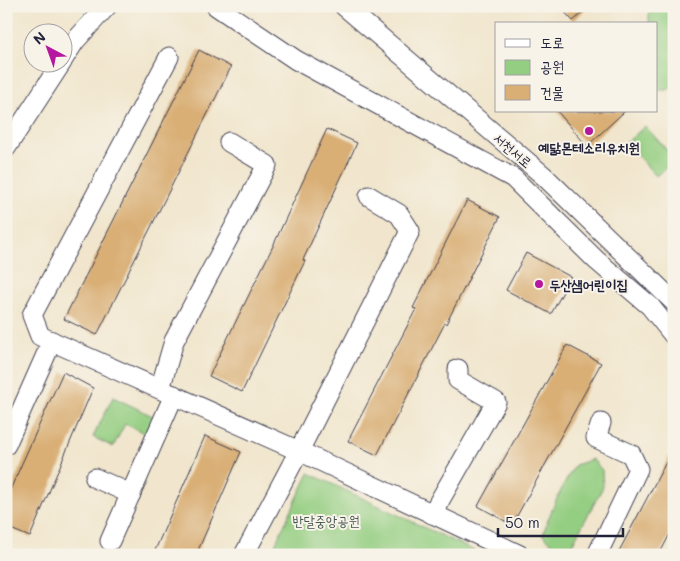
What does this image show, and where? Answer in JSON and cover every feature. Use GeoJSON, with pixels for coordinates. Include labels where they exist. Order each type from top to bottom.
{"type":"FeatureCollection","features":[{"type":"Feature","properties":{"kind":"street"},"geometry":{"type":"LineString","coordinates":[[72,46],[107,6]]}},
{"type":"Feature","properties":{"kind":"street"},"geometry":{"type":"LineString","coordinates":[[216,6],[296,60],[513,178],[596,260],[650,306],[674,336]]}},
{"type":"Feature","properties":{"kind":"street","name":"서천서로"},"geometry":{"type":"LineString","coordinates":[[344,6],[544,176],[674,302]]}},
{"type":"Feature","properties":{"kind":"street"},"geometry":{"type":"LineString","coordinates":[[169,56],[32,315],[40,336],[299,451],[520,555]]}},
{"type":"Feature","properties":{"kind":"street"},"geometry":{"type":"LineString","coordinates":[[6,148],[55,72]]}},
{"type":"Feature","properties":{"kind":"street"},"geometry":{"type":"LineString","coordinates":[[110,541],[131,494],[167,392],[174,341],[267,165],[229,142]]}},
{"type":"Feature","properties":{"kind":"street"},"geometry":{"type":"LineString","coordinates":[[244,555],[299,451],[410,231],[399,214],[370,196]]}},
{"type":"Feature","properties":{"kind":"street"},"geometry":{"type":"LineString","coordinates":[[6,445],[52,341]]}},
{"type":"Feature","properties":{"kind":"street"},"geometry":{"type":"LineString","coordinates":[[432,514],[496,402],[458,380],[458,369]]}},
{"type":"Feature","properties":{"kind":"street"},"geometry":{"type":"LineString","coordinates":[[597,555],[638,469],[631,454],[596,438],[602,423]]}},
{"type":"Feature","properties":{"kind":"street"},"geometry":{"type":"LineString","coordinates":[[95,478],[131,494]]}},
{"type":"Feature","properties":{"kind":"green space"},"geometry":{"type":"Polygon","coordinates":[[[654,6],[674,6],[674,86],[667,90],[658,89],[658,22],[649,22],[649,10],[654,6]]]}},
{"type":"Feature","properties":{"kind":"green space"},"geometry":{"type":"Polygon","coordinates":[[[645,126],[674,158],[674,161],[656,176],[626,143],[645,126]]]}},
{"type":"Feature","properties":{"kind":"green space"},"geometry":{"type":"Polygon","coordinates":[[[113,397],[159,419],[150,436],[125,424],[113,447],[93,437],[113,397]]]}},
{"type":"Feature","properties":{"kind":"green space"},"geometry":{"type":"Polygon","coordinates":[[[592,459],[602,470],[603,487],[572,545],[555,546],[543,535],[553,508],[575,465],[592,459]]]}},
{"type":"Feature","properties":{"kind":"green space","name":"반달중앙공원"},"geometry":{"type":"Polygon","coordinates":[[[309,473],[483,555],[270,555],[309,473]]]}},
{"type":"Feature","properties":{"kind":"building"},"geometry":{"type":"Polygon","coordinates":[[[559,6],[590,6],[573,21],[559,6]]]}},
{"type":"Feature","properties":{"kind":"building"},"geometry":{"type":"Polygon","coordinates":[[[199,50],[231,67],[97,335],[64,319],[199,50]]]}},
{"type":"Feature","properties":{"kind":"building","name":"예닮몬테소리유치원"},"geometry":{"type":"Polygon","coordinates":[[[558,112],[624,112],[587,146],[558,112]]]}},
{"type":"Feature","properties":{"kind":"building"},"geometry":{"type":"Polygon","coordinates":[[[327,129],[357,143],[303,260],[305,261],[242,392],[209,376],[273,246],[327,129]]]}},
{"type":"Feature","properties":{"kind":"building"},"geometry":{"type":"Polygon","coordinates":[[[467,200],[500,217],[377,455],[348,441],[416,309],[413,308],[467,200]]]}},
{"type":"Feature","properties":{"kind":"building","name":"두산샘어린이집"},"geometry":{"type":"Polygon","coordinates":[[[526,253],[571,277],[551,314],[506,290],[526,253]]]}},
{"type":"Feature","properties":{"kind":"building"},"geometry":{"type":"Polygon","coordinates":[[[567,345],[601,363],[512,525],[478,506],[567,345]]]}},
{"type":"Feature","properties":{"kind":"building"},"geometry":{"type":"Polygon","coordinates":[[[63,372],[93,388],[30,537],[6,527],[6,499],[63,372]]]}},
{"type":"Feature","properties":{"kind":"building"},"geometry":{"type":"Polygon","coordinates":[[[205,436],[241,452],[196,555],[153,555],[205,436]]]}},
{"type":"Feature","properties":{"kind":"building"},"geometry":{"type":"Polygon","coordinates":[[[674,447],[674,526],[659,555],[617,555],[674,447]]]}},
{"type":"Feature","properties":{"kind":"place","name":"예닮몬테소리유치원"},"geometry":{"type":"Point","coordinates":[589,131]}},
{"type":"Feature","properties":{"kind":"place","name":"두산샘어린이집"},"geometry":{"type":"Point","coordinates":[539,284]}}]}
